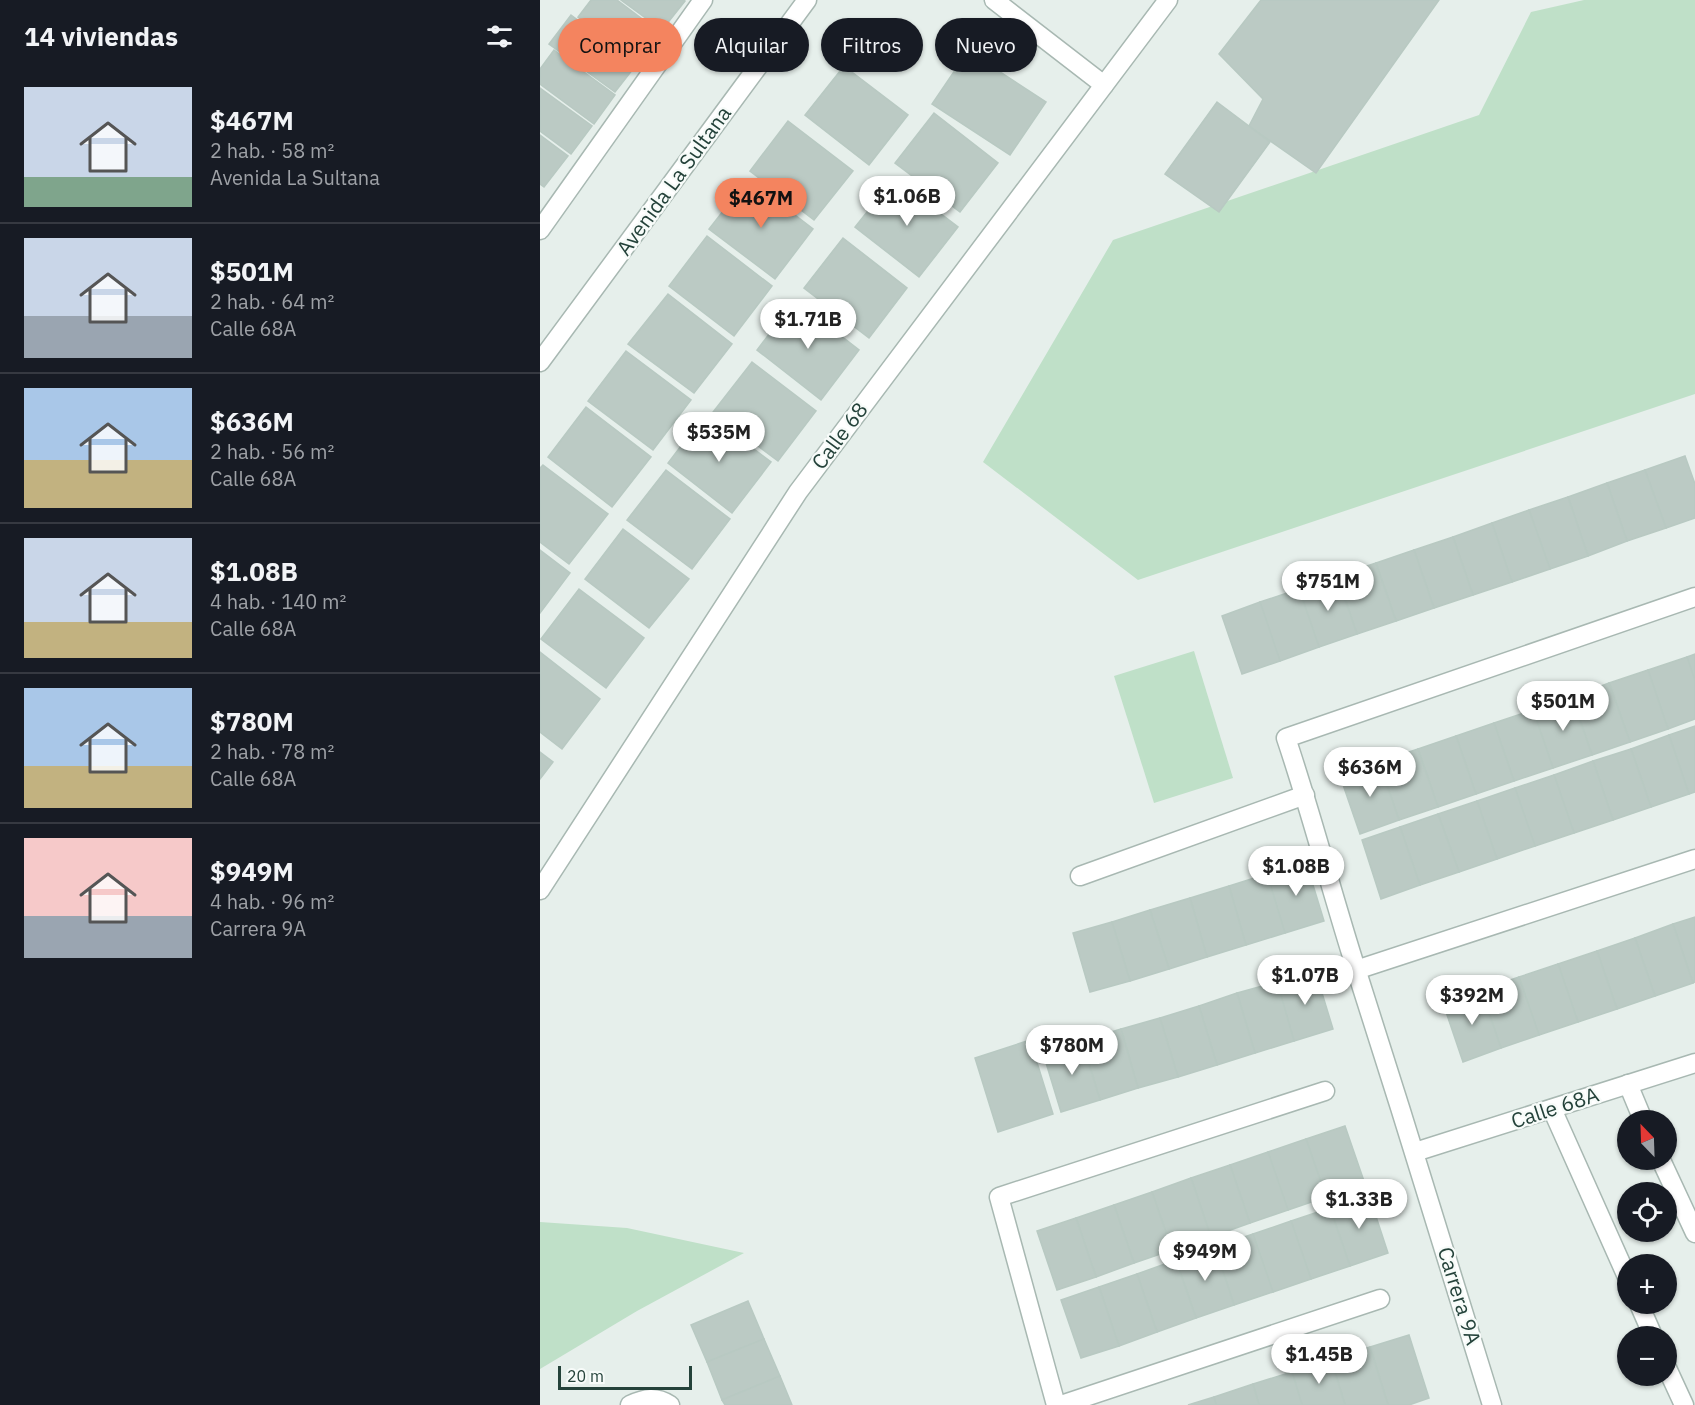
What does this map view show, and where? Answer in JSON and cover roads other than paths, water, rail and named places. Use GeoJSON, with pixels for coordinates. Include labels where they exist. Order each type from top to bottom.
{"type":"FeatureCollection","features":[{"type":"Feature","properties":{"kind":"street"},"geometry":{"type":"LineString","coordinates":[[540,230],[703,0]]}},
{"type":"Feature","properties":{"kind":"street","name":"Avenida La Sultana"},"geometry":{"type":"LineString","coordinates":[[540,362],[807,0]]}},
{"type":"Feature","properties":{"kind":"street"},"geometry":{"type":"LineString","coordinates":[[994,0],[1104,85]]}},
{"type":"Feature","properties":{"kind":"street","name":"Calle 68"},"geometry":{"type":"LineString","coordinates":[[540,890],[798,492],[1168,0]]}},
{"type":"Feature","properties":{"kind":"street","name":"Carrera 9A"},"geometry":{"type":"LineString","coordinates":[[1492,1405],[1286,738],[1695,597]]}},
{"type":"Feature","properties":{"kind":"street"},"geometry":{"type":"LineString","coordinates":[[1080,876],[1305,795]]}},
{"type":"Feature","properties":{"kind":"street"},"geometry":{"type":"LineString","coordinates":[[1356,970],[1695,859]]}},
{"type":"Feature","properties":{"kind":"street","name":"Calle 68A"},"geometry":{"type":"LineString","coordinates":[[1415,1152],[1695,1063]]}},
{"type":"Feature","properties":{"kind":"street"},"geometry":{"type":"LineString","coordinates":[[1628,1084],[1639,1110]]}},
{"type":"Feature","properties":{"kind":"street"},"geometry":{"type":"LineString","coordinates":[[1056,1405],[999,1197],[1325,1091]]}},
{"type":"Feature","properties":{"kind":"street"},"geometry":{"type":"LineString","coordinates":[[1552,1109],[1617,1254]]}},
{"type":"Feature","properties":{"kind":"street"},"geometry":{"type":"LineString","coordinates":[[1666,1170],[1695,1233]]}},
{"type":"Feature","properties":{"kind":"street"},"geometry":{"type":"LineString","coordinates":[[1061,1405],[1380,1299]]}},
{"type":"Feature","properties":{"kind":"street"},"geometry":{"type":"LineString","coordinates":[[1675,1386],[1684,1405]]}},
{"type":"Feature","properties":{"kind":"street"},"geometry":{"type":"LineString","coordinates":[[630,1405],[645,1398],[662,1400],[670,1405]]}}]}
